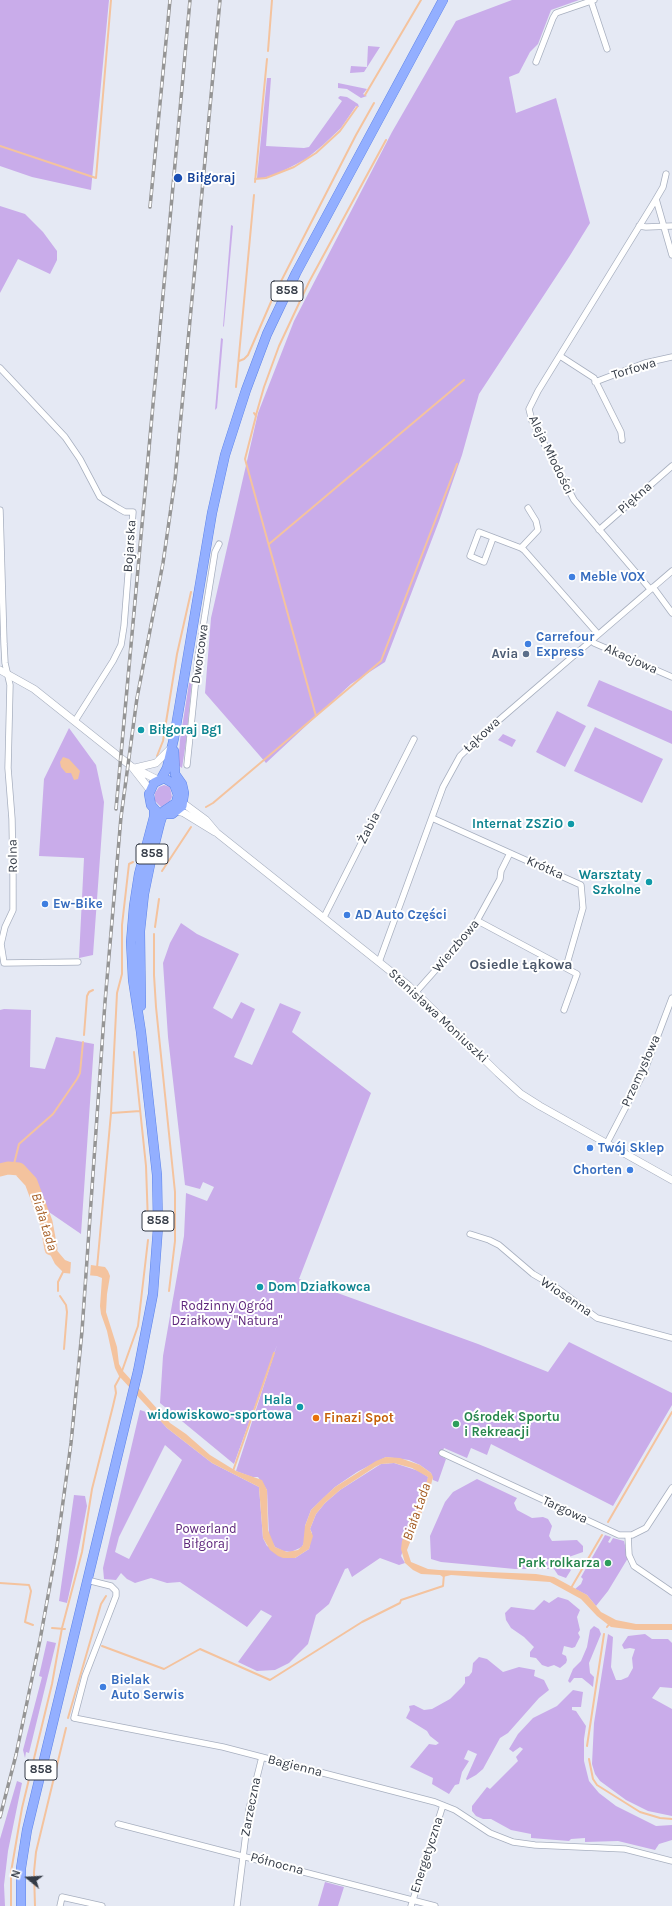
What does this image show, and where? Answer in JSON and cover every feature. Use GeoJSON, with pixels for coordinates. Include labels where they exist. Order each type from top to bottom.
{"type":"FeatureCollection","features":[{"type":"Feature","properties":{"kind":"main road","name":"858"},"geometry":{"type":"LineString","coordinates":[[21,1906],[21,1868],[26,1830],[141,1357],[154,1283],[158,1227],[157,1175],[141,1032],[133,980],[132,932],[139,874],[154,817],[154,809],[149,800],[150,790],[160,780],[167,768],[214,499],[229,441],[255,365],[274,320],[299,266],[443,0]]}},
{"type":"Feature","properties":{"kind":"main road","name":"858"},"geometry":{"type":"LineString","coordinates":[[172,743],[175,774],[184,789],[181,800]]}},
{"type":"Feature","properties":{"kind":"main road"},"geometry":{"type":"LineString","coordinates":[[154,809],[163,814],[171,814],[177,811],[181,800],[174,784],[168,779],[160,780]]}},
{"type":"Feature","properties":{"kind":"main road"},"geometry":{"type":"LineString","coordinates":[[163,814],[165,810],[181,800]]}},
{"type":"Feature","properties":{"kind":"main road","name":"858"},"geometry":{"type":"LineString","coordinates":[[141,1032],[140,947],[142,910],[152,855],[163,814]]}},
{"type":"Feature","properties":{"kind":"street"},"geometry":{"type":"LineString","coordinates":[[536,62],[556,13],[593,1],[607,49]]}},
{"type":"Feature","properties":{"kind":"street","name":"Aleja Młodości"},"geometry":{"type":"LineString","coordinates":[[652,588],[599,530],[569,493],[529,413],[530,405],[663,187],[666,174]]}},
{"type":"Feature","properties":{"kind":"street"},"geometry":{"type":"LineString","coordinates":[[656,199],[672,255]]}},
{"type":"Feature","properties":{"kind":"street"},"geometry":{"type":"LineString","coordinates":[[639,226],[672,226]]}},
{"type":"Feature","properties":{"kind":"street"},"geometry":{"type":"LineString","coordinates":[[560,356],[588,373],[595,382],[621,432],[622,440]]}},
{"type":"Feature","properties":{"kind":"street","name":"Torfowa"},"geometry":{"type":"LineString","coordinates":[[595,382],[645,363],[672,357]]}},
{"type":"Feature","properties":{"kind":"street","name":"Bojarska"},"geometry":{"type":"LineString","coordinates":[[0,368],[65,437],[80,459],[100,497],[118,508],[133,512],[124,626],[121,645],[114,661],[75,721]]}},
{"type":"Feature","properties":{"kind":"street","name":"Piękna"},"geometry":{"type":"LineString","coordinates":[[599,530],[672,466]]}},
{"type":"Feature","properties":{"kind":"street"},"geometry":{"type":"LineString","coordinates":[[521,548],[538,530],[539,526],[528,508]]}},
{"type":"Feature","properties":{"kind":"street"},"geometry":{"type":"LineString","coordinates":[[0,510],[4,644],[7,673]]}},
{"type":"Feature","properties":{"kind":"street"},"geometry":{"type":"LineString","coordinates":[[493,538],[484,562],[470,556],[479,532],[521,548],[528,553],[598,634]]}},
{"type":"Feature","properties":{"kind":"street","name":"Dworcowa"},"geometry":{"type":"LineString","coordinates":[[187,765],[196,679],[215,552],[219,544]]}},
{"type":"Feature","properties":{"kind":"street","name":"Łąkowa"},"geometry":{"type":"LineString","coordinates":[[379,962],[450,771],[470,745],[672,571]]}},
{"type":"Feature","properties":{"kind":"street"},"geometry":{"type":"LineString","coordinates":[[652,588],[672,613]]}},
{"type":"Feature","properties":{"kind":"street","name":"Akacjowa"},"geometry":{"type":"LineString","coordinates":[[592,640],[594,643],[672,677]]}},
{"type":"Feature","properties":{"kind":"street"},"geometry":{"type":"LineString","coordinates":[[0,670],[34,689],[133,767],[160,780]]}},
{"type":"Feature","properties":{"kind":"street","name":"Rolna"},"geometry":{"type":"LineString","coordinates":[[7,673],[10,685],[8,768],[12,819],[13,910],[5,927],[1,944],[4,963],[78,962]]}},
{"type":"Feature","properties":{"kind":"street"},"geometry":{"type":"LineString","coordinates":[[183,677],[196,679]]}},
{"type":"Feature","properties":{"kind":"street","name":"Żabia"},"geometry":{"type":"LineString","coordinates":[[324,917],[414,739]]}},
{"type":"Feature","properties":{"kind":"street"},"geometry":{"type":"LineString","coordinates":[[133,767],[156,763],[172,743]]}},
{"type":"Feature","properties":{"kind":"street"},"geometry":{"type":"LineString","coordinates":[[133,767],[150,790]]}},
{"type":"Feature","properties":{"kind":"street","name":"Stanisława Moniuszki"},"geometry":{"type":"LineString","coordinates":[[181,800],[206,820],[218,833],[416,992],[521,1094],[672,1180]]}},
{"type":"Feature","properties":{"kind":"street","name":"Stanisława Moniuszki"},"geometry":{"type":"LineString","coordinates":[[177,811],[218,833]]}},
{"type":"Feature","properties":{"kind":"street","name":"Krótka"},"geometry":{"type":"LineString","coordinates":[[432,818],[581,885],[583,908],[566,967]]}},
{"type":"Feature","properties":{"kind":"street","name":"Wierzbowa"},"geometry":{"type":"LineString","coordinates":[[416,992],[478,921],[500,879],[501,871],[510,853]]}},
{"type":"Feature","properties":{"kind":"street"},"geometry":{"type":"LineString","coordinates":[[478,921],[577,974],[564,1010]]}},
{"type":"Feature","properties":{"kind":"street","name":"Przemysłowa"},"geometry":{"type":"LineString","coordinates":[[607,1143],[644,1072],[672,998]]}},
{"type":"Feature","properties":{"kind":"street","name":"Wiosenna"},"geometry":{"type":"LineString","coordinates":[[470,1234],[499,1245],[533,1274],[557,1288],[597,1318],[672,1338]]}},
{"type":"Feature","properties":{"kind":"street","name":"Targowa"},"geometry":{"type":"LineString","coordinates":[[442,1453],[612,1532],[628,1535]]}},
{"type":"Feature","properties":{"kind":"street"},"geometry":{"type":"LineString","coordinates":[[672,1488],[649,1526],[641,1532],[628,1535],[630,1555],[634,1566],[672,1592]]}},
{"type":"Feature","properties":{"kind":"street","name":"Bagienna"},"geometry":{"type":"LineString","coordinates":[[87,1580],[111,1586],[116,1591],[116,1596],[85,1676],[74,1718],[93,1723],[198,1742],[262,1757],[443,1805],[490,1833],[513,1842],[535,1845],[625,1848],[672,1860]]}},
{"type":"Feature","properties":{"kind":"street","name":"Zarzeczna"},"geometry":{"type":"LineString","coordinates":[[237,1906],[249,1810],[262,1757]]}},
{"type":"Feature","properties":{"kind":"street","name":"Energetyczna"},"geometry":{"type":"LineString","coordinates":[[411,1906],[443,1805]]}},
{"type":"Feature","properties":{"kind":"street","name":"Północna"},"geometry":{"type":"LineString","coordinates":[[118,1824],[243,1855],[435,1906]]}},
{"type":"Feature","properties":{"kind":"street"},"geometry":{"type":"LineString","coordinates":[[60,1906],[62,1897],[102,1906]]}},
{"type":"Feature","properties":{"kind":"green space"},"geometry":{"type":"Polygon","coordinates":[[[0,0],[109,0],[91,190],[32,177],[0,166],[0,0]]]}},
{"type":"Feature","properties":{"kind":"green space"},"geometry":{"type":"Polygon","coordinates":[[[512,0],[579,0],[551,10],[538,44],[530,52],[519,73],[509,77],[516,113],[556,98],[590,223],[479,394],[462,455],[439,521],[385,662],[351,684],[266,763],[205,693],[211,618],[258,413],[294,321],[392,132],[456,21],[512,0]]]}},
{"type":"Feature","properties":{"kind":"green space"},"geometry":{"type":"Polygon","coordinates":[[[368,46],[380,47],[364,72],[350,73],[351,66],[367,67],[368,46]]]}},
{"type":"Feature","properties":{"kind":"green space"},"geometry":{"type":"Polygon","coordinates":[[[267,78],[271,78],[266,146],[309,147],[342,101],[338,98],[340,96],[347,97],[358,104],[359,107],[356,106],[341,128],[306,159],[281,172],[264,178],[257,178],[267,78]]]}},
{"type":"Feature","properties":{"kind":"green space"},"geometry":{"type":"Polygon","coordinates":[[[338,83],[367,89],[363,94],[367,96],[361,98],[347,89],[338,88],[338,83]]]}},
{"type":"Feature","properties":{"kind":"green space"},"geometry":{"type":"Polygon","coordinates":[[[0,206],[25,214],[43,232],[57,251],[57,260],[50,274],[18,259],[0,293],[0,206]]]}},
{"type":"Feature","properties":{"kind":"green space"},"geometry":{"type":"Polygon","coordinates":[[[231,225],[233,226],[223,327],[231,225]]]}},
{"type":"Feature","properties":{"kind":"green space"},"geometry":{"type":"Polygon","coordinates":[[[221,338],[223,339],[217,408],[215,410],[221,338]]]}},
{"type":"Feature","properties":{"kind":"green space"},"geometry":{"type":"Polygon","coordinates":[[[599,680],[672,711],[672,744],[587,706],[599,680]]]}},
{"type":"Feature","properties":{"kind":"green space"},"geometry":{"type":"Polygon","coordinates":[[[192,681],[182,768],[178,765],[180,740],[189,683],[192,681]]]}},
{"type":"Feature","properties":{"kind":"green space"},"geometry":{"type":"Polygon","coordinates":[[[557,711],[586,726],[565,767],[536,752],[557,711]]]}},
{"type":"Feature","properties":{"kind":"green space"},"geometry":{"type":"Polygon","coordinates":[[[595,727],[663,759],[642,803],[574,771],[595,727]]]}},
{"type":"Feature","properties":{"kind":"green space"},"geometry":{"type":"Polygon","coordinates":[[[69,728],[96,765],[104,802],[93,955],[79,958],[84,858],[39,856],[44,779],[69,728]]]}},
{"type":"Feature","properties":{"kind":"green space"},"geometry":{"type":"Polygon","coordinates":[[[503,734],[516,740],[512,747],[498,740],[503,734]]]}},
{"type":"Feature","properties":{"kind":"green space"},"geometry":{"type":"Polygon","coordinates":[[[164,785],[170,787],[172,797],[170,801],[161,807],[155,801],[155,793],[159,787],[164,785]]]}},
{"type":"Feature","properties":{"kind":"green space","name":"Rodzinny Ogród Działkowy \"Natura\""},"geometry":{"type":"Polygon","coordinates":[[[181,923],[197,934],[239,954],[213,1008],[232,1019],[241,1002],[255,1009],[234,1057],[252,1065],[280,1003],[301,1012],[292,1032],[371,1093],[299,1279],[478,1344],[548,1372],[569,1342],[672,1393],[672,1405],[613,1506],[491,1444],[487,1455],[471,1448],[467,1458],[444,1448],[441,1456],[446,1459],[438,1482],[433,1480],[431,1473],[420,1465],[409,1460],[386,1457],[357,1472],[335,1487],[311,1510],[305,1526],[305,1540],[302,1547],[291,1552],[283,1551],[275,1547],[269,1536],[267,1490],[258,1477],[252,1477],[236,1471],[277,1345],[234,1464],[160,1403],[163,1356],[184,1236],[186,1193],[207,1201],[214,1187],[203,1182],[200,1189],[185,1185],[168,1037],[163,963],[170,943],[181,923]]]}},
{"type":"Feature","properties":{"kind":"green space"},"geometry":{"type":"Polygon","coordinates":[[[0,1010],[31,1010],[30,1067],[45,1069],[56,1037],[94,1044],[81,1234],[46,1210],[36,1181],[18,1163],[0,1166],[0,1010]]]}},
{"type":"Feature","properties":{"kind":"green space","name":"Powerland Biłgoraj"},"geometry":{"type":"Polygon","coordinates":[[[140,1410],[149,1413],[151,1410],[167,1428],[212,1463],[259,1487],[263,1538],[267,1546],[295,1558],[309,1549],[312,1533],[310,1529],[316,1514],[325,1503],[340,1490],[381,1464],[394,1463],[419,1471],[428,1477],[427,1484],[401,1556],[405,1563],[399,1565],[380,1558],[352,1577],[348,1568],[345,1569],[329,1604],[316,1615],[308,1644],[289,1663],[275,1670],[257,1671],[238,1662],[272,1616],[261,1610],[247,1627],[180,1582],[167,1583],[151,1578],[135,1583],[127,1579],[121,1573],[116,1580],[104,1579],[103,1568],[140,1410]],[[165,1445],[119,1537],[115,1552],[129,1559],[182,1460],[165,1445]]]}},
{"type":"Feature","properties":{"kind":"green space"},"geometry":{"type":"Polygon","coordinates":[[[477,1479],[517,1498],[514,1503],[517,1510],[532,1518],[543,1517],[548,1519],[552,1526],[549,1536],[552,1541],[577,1540],[583,1546],[583,1552],[566,1558],[564,1563],[571,1570],[566,1578],[558,1575],[554,1569],[515,1569],[441,1562],[431,1559],[430,1536],[445,1502],[453,1492],[477,1479]]]}},
{"type":"Feature","properties":{"kind":"green space"},"geometry":{"type":"Polygon","coordinates":[[[74,1495],[85,1496],[87,1506],[67,1603],[59,1601],[74,1495]]]}},
{"type":"Feature","properties":{"kind":"green space"},"geometry":{"type":"Polygon","coordinates":[[[605,1535],[611,1537],[608,1542],[610,1543],[613,1538],[624,1541],[628,1558],[608,1591],[596,1606],[587,1595],[575,1589],[581,1584],[583,1579],[581,1577],[605,1535]]]}},
{"type":"Feature","properties":{"kind":"green space"},"geometry":{"type":"Polygon","coordinates":[[[558,1597],[568,1600],[580,1610],[577,1617],[580,1630],[578,1633],[580,1637],[575,1647],[572,1648],[564,1646],[562,1654],[566,1656],[567,1660],[566,1663],[560,1668],[554,1665],[548,1667],[542,1665],[536,1658],[530,1657],[530,1652],[534,1647],[524,1637],[511,1628],[506,1620],[505,1613],[511,1607],[534,1610],[544,1600],[549,1603],[558,1597]]]}},
{"type":"Feature","properties":{"kind":"green space"},"geometry":{"type":"Polygon","coordinates":[[[594,1626],[599,1629],[601,1634],[589,1663],[590,1673],[594,1677],[593,1687],[582,1678],[574,1678],[570,1683],[568,1681],[573,1669],[581,1661],[587,1647],[590,1630],[594,1626]]]}},
{"type":"Feature","properties":{"kind":"green space"},"geometry":{"type":"Polygon","coordinates":[[[608,1634],[613,1637],[611,1667],[616,1680],[621,1680],[628,1677],[633,1668],[632,1658],[635,1649],[624,1649],[622,1645],[628,1636],[645,1634],[652,1639],[668,1639],[672,1643],[672,1688],[660,1687],[652,1698],[672,1709],[672,1816],[648,1811],[626,1800],[600,1781],[595,1774],[592,1764],[594,1723],[608,1634]]]}},
{"type":"Feature","properties":{"kind":"green space"},"geometry":{"type":"Polygon","coordinates":[[[47,1641],[56,1643],[29,1753],[26,1752],[25,1758],[23,1750],[42,1677],[39,1676],[47,1641]]]}},
{"type":"Feature","properties":{"kind":"green space"},"geometry":{"type":"Polygon","coordinates":[[[479,1657],[487,1659],[503,1672],[519,1667],[535,1670],[534,1676],[544,1680],[549,1690],[539,1698],[508,1733],[500,1738],[483,1769],[467,1780],[466,1779],[477,1754],[468,1750],[464,1759],[469,1761],[462,1772],[459,1784],[455,1785],[449,1794],[432,1784],[433,1778],[410,1767],[429,1744],[436,1745],[439,1743],[430,1736],[427,1731],[406,1718],[410,1710],[409,1706],[414,1705],[424,1710],[432,1709],[450,1699],[465,1683],[465,1677],[469,1676],[472,1672],[473,1663],[479,1657]]]}},
{"type":"Feature","properties":{"kind":"green space"},"geometry":{"type":"Polygon","coordinates":[[[573,1690],[583,1692],[581,1707],[572,1707],[572,1710],[576,1711],[586,1726],[584,1739],[584,1761],[589,1781],[599,1793],[616,1806],[656,1826],[672,1825],[672,1840],[659,1844],[655,1850],[618,1841],[585,1842],[585,1838],[571,1839],[569,1841],[531,1838],[531,1834],[511,1830],[491,1819],[483,1819],[476,1816],[472,1811],[472,1806],[487,1787],[490,1789],[518,1761],[516,1757],[523,1749],[520,1747],[513,1752],[509,1749],[518,1734],[533,1718],[557,1706],[573,1690]]]}},
{"type":"Feature","properties":{"kind":"green space"},"geometry":{"type":"Polygon","coordinates":[[[17,1781],[22,1783],[8,1851],[4,1885],[5,1906],[0,1906],[0,1839],[17,1781]]]}},
{"type":"Feature","properties":{"kind":"green space"},"geometry":{"type":"Polygon","coordinates":[[[325,1882],[344,1887],[338,1906],[318,1906],[325,1882]]]}},
{"type":"Feature","properties":{"kind":"water"},"geometry":{"type":"Polygon","coordinates":[[[63,757],[69,759],[80,771],[78,779],[74,780],[71,773],[66,773],[61,767],[60,762],[63,757]]]}},
{"type":"Feature","properties":{"kind":"water"},"geometry":{"type":"Polygon","coordinates":[[[50,1231],[54,1247],[65,1260],[105,1267],[108,1271],[110,1276],[106,1312],[117,1347],[119,1364],[123,1371],[170,1423],[186,1434],[210,1455],[236,1471],[262,1480],[267,1490],[268,1530],[275,1547],[287,1552],[298,1550],[303,1545],[305,1526],[311,1510],[335,1487],[376,1461],[386,1457],[400,1458],[420,1465],[431,1473],[433,1477],[427,1501],[407,1550],[411,1562],[428,1569],[536,1574],[554,1577],[587,1595],[601,1612],[616,1620],[636,1624],[672,1624],[672,1630],[635,1630],[611,1627],[597,1616],[581,1599],[550,1582],[451,1575],[443,1577],[440,1575],[421,1574],[413,1570],[405,1563],[401,1549],[402,1541],[423,1495],[428,1477],[412,1468],[394,1463],[381,1464],[375,1467],[340,1490],[325,1503],[316,1514],[310,1529],[313,1536],[309,1549],[295,1558],[283,1558],[278,1556],[270,1550],[263,1538],[259,1487],[212,1463],[167,1428],[119,1376],[115,1368],[107,1331],[101,1314],[100,1306],[102,1278],[97,1276],[64,1273],[55,1264],[48,1250],[45,1233],[50,1231]]]}},
{"type":"Feature","properties":{"kind":"pier"},"geometry":{"type":"Polygon","coordinates":[[[71,1261],[91,1263],[90,1277],[70,1276],[71,1261]]]}},
{"type":"Feature","properties":{"kind":"waterway"},"geometry":{"type":"LineString","coordinates":[[0,146],[96,178],[111,0]]}},
{"type":"Feature","properties":{"kind":"waterway"},"geometry":{"type":"LineString","coordinates":[[268,51],[272,0]]}},
{"type":"Feature","properties":{"kind":"waterway"},"geometry":{"type":"LineString","coordinates":[[365,95],[421,0]]}},
{"type":"Feature","properties":{"kind":"waterway"},"geometry":{"type":"LineString","coordinates":[[255,182],[267,59]]}},
{"type":"Feature","properties":{"kind":"waterway"},"geometry":{"type":"LineString","coordinates":[[239,361],[248,355],[274,295],[374,103]]}},
{"type":"Feature","properties":{"kind":"waterway"},"geometry":{"type":"LineString","coordinates":[[255,179],[266,178],[294,167],[316,153],[340,131],[357,107]]}},
{"type":"Feature","properties":{"kind":"waterway"},"geometry":{"type":"LineString","coordinates":[[256,415],[264,387],[279,346],[309,282],[386,140]]}},
{"type":"Feature","properties":{"kind":"waterway"},"geometry":{"type":"LineString","coordinates":[[236,387],[254,195]]}},
{"type":"Feature","properties":{"kind":"waterway"},"geometry":{"type":"LineString","coordinates":[[269,544],[464,380]]}},
{"type":"Feature","properties":{"kind":"waterway"},"geometry":{"type":"LineString","coordinates":[[254,413],[256,416],[245,459],[316,716]]}},
{"type":"Feature","properties":{"kind":"waterway"},"geometry":{"type":"LineString","coordinates":[[206,807],[213,803],[381,661],[457,464]]}},
{"type":"Feature","properties":{"kind":"waterway"},"geometry":{"type":"LineString","coordinates":[[157,756],[163,741],[177,654],[191,592]]}},
{"type":"Feature","properties":{"kind":"waterway"},"geometry":{"type":"LineString","coordinates":[[162,871],[191,827]]}},
{"type":"Feature","properties":{"kind":"waterway"},"geometry":{"type":"LineString","coordinates":[[97,1268],[111,1113],[117,993],[122,974],[122,925],[129,864],[133,862]]}},
{"type":"Feature","properties":{"kind":"waterway"},"geometry":{"type":"LineString","coordinates":[[155,927],[159,899]]}},
{"type":"Feature","properties":{"kind":"waterway"},"geometry":{"type":"LineString","coordinates":[[154,934],[156,1007],[175,1192],[175,1241],[169,1291]]}},
{"type":"Feature","properties":{"kind":"waterway"},"geometry":{"type":"LineString","coordinates":[[84,1035],[87,996],[89,992],[93,990]]}},
{"type":"Feature","properties":{"kind":"waterway"},"geometry":{"type":"LineString","coordinates":[[13,1168],[19,1144],[53,1114],[77,1079],[80,1073],[83,1042]]}},
{"type":"Feature","properties":{"kind":"waterway"},"geometry":{"type":"LineString","coordinates":[[134,1052],[146,1166],[148,1223]]}},
{"type":"Feature","properties":{"kind":"waterway"},"geometry":{"type":"LineString","coordinates":[[112,1113],[140,1111]]}},
{"type":"Feature","properties":{"kind":"waterway","name":"Biała Łada"},"geometry":{"type":"LineString","coordinates":[[0,1170],[8,1168],[19,1169],[31,1182],[46,1222],[51,1249]]}},
{"type":"Feature","properties":{"kind":"waterway"},"geometry":{"type":"LineString","coordinates":[[122,1371],[138,1326],[148,1240]]}},
{"type":"Feature","properties":{"kind":"waterway"},"geometry":{"type":"LineString","coordinates":[[58,1291],[58,1282],[64,1270]]}},
{"type":"Feature","properties":{"kind":"waterway"},"geometry":{"type":"LineString","coordinates":[[60,1296],[66,1305],[67,1312],[64,1349]]}},
{"type":"Feature","properties":{"kind":"waterway"},"geometry":{"type":"LineString","coordinates":[[233,1471],[274,1353]]}},
{"type":"Feature","properties":{"kind":"waterway"},"geometry":{"type":"LineString","coordinates":[[11,1906],[11,1872],[22,1808],[52,1684],[62,1628],[82,1552],[92,1489],[116,1393],[115,1386],[121,1375]]}},
{"type":"Feature","properties":{"kind":"waterway"},"geometry":{"type":"LineString","coordinates":[[608,1522],[672,1412]]}},
{"type":"Feature","properties":{"kind":"waterway"},"geometry":{"type":"LineString","coordinates":[[571,1588],[602,1535]]}},
{"type":"Feature","properties":{"kind":"waterway"},"geometry":{"type":"LineString","coordinates":[[102,1646],[164,1669],[200,1649],[270,1680],[362,1622],[400,1603],[401,1600],[443,1586],[444,1574]]}},
{"type":"Feature","properties":{"kind":"waterway"},"geometry":{"type":"LineString","coordinates":[[0,1583],[29,1585],[31,1591],[25,1622],[33,1625]]}},
{"type":"Feature","properties":{"kind":"waterway"},"geometry":{"type":"LineString","coordinates":[[68,1718],[101,1604],[106,1596]]}},
{"type":"Feature","properties":{"kind":"waterway"},"geometry":{"type":"LineString","coordinates":[[607,1627],[610,1623]]}},
{"type":"Feature","properties":{"kind":"waterway"},"geometry":{"type":"LineString","coordinates":[[52,1628],[65,1629]]}},
{"type":"Feature","properties":{"kind":"waterway"},"geometry":{"type":"LineString","coordinates":[[587,1746],[604,1634]]}},
{"type":"Feature","properties":{"kind":"waterway"},"geometry":{"type":"LineString","coordinates":[[35,1906],[34,1872],[36,1852],[66,1728]]}},
{"type":"Feature","properties":{"kind":"waterway"},"geometry":{"type":"LineString","coordinates":[[589,1759],[593,1779],[597,1785],[640,1812],[660,1818],[672,1819]]}},
{"type":"Feature","properties":{"kind":"railway"},"geometry":{"type":"LineString","coordinates":[[150,207],[170,0]]}},
{"type":"Feature","properties":{"kind":"railway"},"geometry":{"type":"LineString","coordinates":[[116,809],[190,0]]}},
{"type":"Feature","properties":{"kind":"railway"},"geometry":{"type":"LineString","coordinates":[[0,1817],[16,1755],[40,1640],[57,1546],[71,1443],[82,1331],[105,1002],[121,817],[137,698],[163,563],[175,480],[220,0]]}},
{"type":"Feature","properties":{"kind":"place","name":"Biłgoraj"},"geometry":{"type":"Point","coordinates":[178,178]}},
{"type":"Feature","properties":{"kind":"place","name":"Meble VOX"},"geometry":{"type":"Point","coordinates":[572,577]}},
{"type":"Feature","properties":{"kind":"place","name":"Carrefour Express"},"geometry":{"type":"Point","coordinates":[528,644]}},
{"type":"Feature","properties":{"kind":"place","name":"Avia"},"geometry":{"type":"Point","coordinates":[526,654]}},
{"type":"Feature","properties":{"kind":"place","name":"Biłgoraj Bg1"},"geometry":{"type":"Point","coordinates":[141,730]}},
{"type":"Feature","properties":{"kind":"place","name":"Internat ZSZiO"},"geometry":{"type":"Point","coordinates":[571,824]}},
{"type":"Feature","properties":{"kind":"place","name":"Warsztaty Szkolne"},"geometry":{"type":"Point","coordinates":[649,882]}},
{"type":"Feature","properties":{"kind":"place","name":"Ew-Bike"},"geometry":{"type":"Point","coordinates":[45,904]}},
{"type":"Feature","properties":{"kind":"place","name":"AD Auto Części"},"geometry":{"type":"Point","coordinates":[347,915]}},
{"type":"Feature","properties":{"kind":"place","name":"Twój Sklep"},"geometry":{"type":"Point","coordinates":[590,1148]}},
{"type":"Feature","properties":{"kind":"place","name":"Chorten"},"geometry":{"type":"Point","coordinates":[630,1170]}},
{"type":"Feature","properties":{"kind":"place","name":"Dom Działkowca"},"geometry":{"type":"Point","coordinates":[260,1287]}},
{"type":"Feature","properties":{"kind":"place","name":"Hala widowiskowo-sportowa"},"geometry":{"type":"Point","coordinates":[300,1407]}},
{"type":"Feature","properties":{"kind":"place","name":"Finazi Spot"},"geometry":{"type":"Point","coordinates":[316,1418]}},
{"type":"Feature","properties":{"kind":"place","name":"Ośrodek Sportu i Rekreacji"},"geometry":{"type":"Point","coordinates":[456,1424]}},
{"type":"Feature","properties":{"kind":"place","name":"Park rolkarza"},"geometry":{"type":"Point","coordinates":[608,1563]}},
{"type":"Feature","properties":{"kind":"place","name":"Bielak Auto Serwis"},"geometry":{"type":"Point","coordinates":[103,1687]}},
{"type":"Feature","properties":{"kind":"district","name":"Osiedle Łąkowa"},"geometry":{"type":"Point","coordinates":[521,965]}}]}
